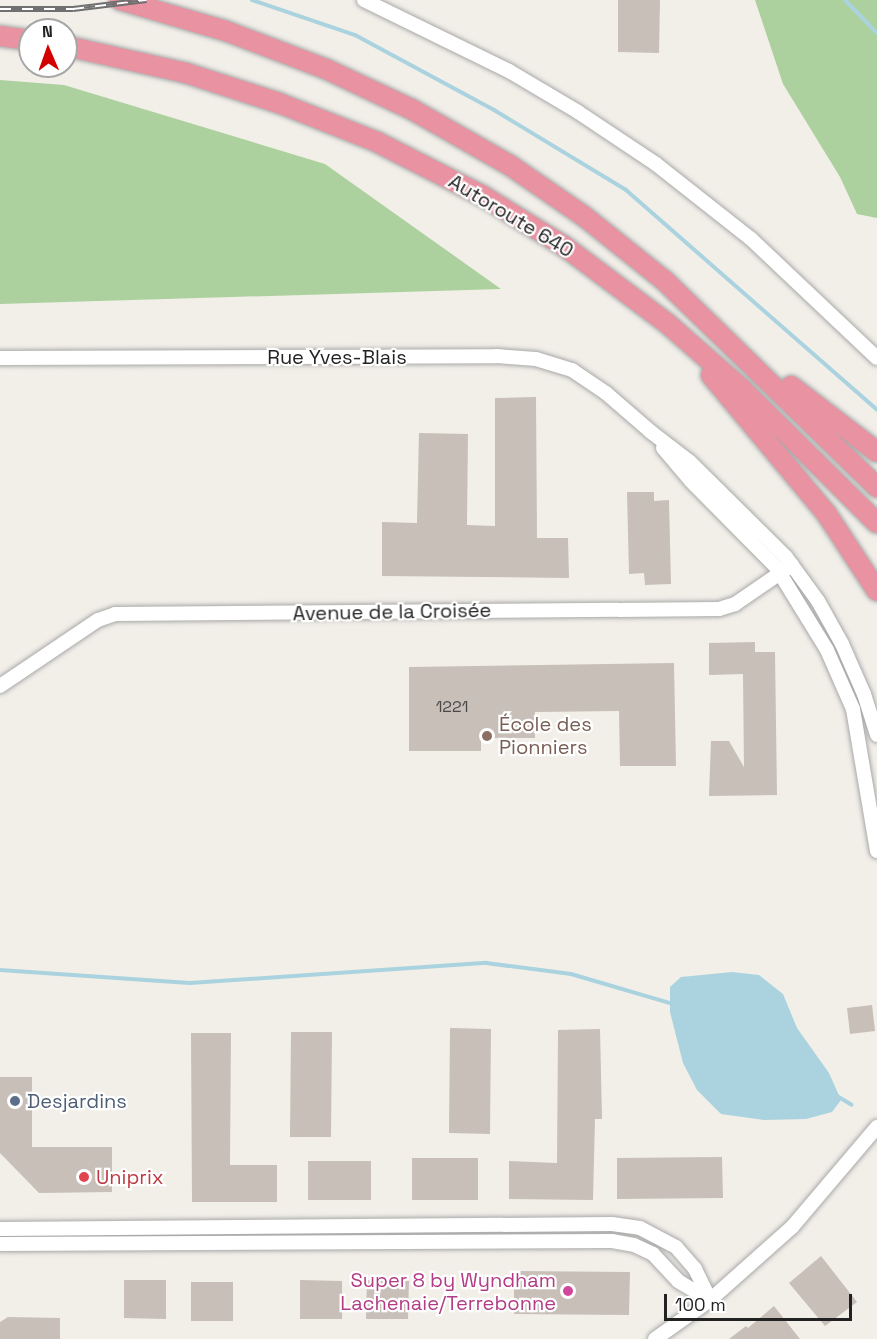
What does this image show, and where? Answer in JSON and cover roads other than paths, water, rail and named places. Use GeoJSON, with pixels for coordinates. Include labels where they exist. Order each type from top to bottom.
{"type":"FeatureCollection","features":[{"type":"Feature","properties":{"kind":"highway","name":"Autoroute 640"},"geometry":{"type":"LineString","coordinates":[[120,0],[226,30],[296,56],[375,90],[511,166],[585,217],[665,281],[877,487]]}},
{"type":"Feature","properties":{"kind":"highway"},"geometry":{"type":"LineString","coordinates":[[0,36],[18,38]]}},
{"type":"Feature","properties":{"kind":"highway","name":"Autoroute 640"},"geometry":{"type":"LineString","coordinates":[[78,49],[208,79],[298,109],[377,142],[438,171],[524,221],[579,256],[660,317],[735,383],[877,523]]}},
{"type":"Feature","properties":{"kind":"highway"},"geometry":{"type":"LineString","coordinates":[[660,317],[820,506],[877,591]]}},
{"type":"Feature","properties":{"kind":"highway"},"geometry":{"type":"LineString","coordinates":[[717,330],[877,452]]}},
{"type":"Feature","properties":{"kind":"street"},"geometry":{"type":"LineString","coordinates":[[364,0],[509,71],[649,159],[751,239],[877,358]]}},
{"type":"Feature","properties":{"kind":"street","name":"Rue Yves-Blais"},"geometry":{"type":"LineString","coordinates":[[0,358],[530,358],[555,363],[580,374],[612,397],[651,432],[690,462],[792,565],[822,608],[850,660],[877,735]]}},
{"type":"Feature","properties":{"kind":"street","name":"Rue Yves-Blais"},"geometry":{"type":"LineString","coordinates":[[651,432],[681,470],[753,541],[780,574],[818,633],[853,709],[877,851]]}},
{"type":"Feature","properties":{"kind":"street","name":"Avenue de la Croisée"},"geometry":{"type":"LineString","coordinates":[[0,686],[98,620],[115,614],[719,609],[735,604],[792,565]]}},
{"type":"Feature","properties":{"kind":"street"},"geometry":{"type":"LineString","coordinates":[[655,1339],[710,1300],[793,1226],[877,1127]]}},
{"type":"Feature","properties":{"kind":"street"},"geometry":{"type":"LineString","coordinates":[[0,1229],[612,1224],[640,1228],[676,1247],[695,1269],[710,1300]]}},
{"type":"Feature","properties":{"kind":"street"},"geometry":{"type":"LineString","coordinates":[[472,1225],[473,1242]]}},
{"type":"Feature","properties":{"kind":"street"},"geometry":{"type":"LineString","coordinates":[[268,1227],[269,1243]]}},
{"type":"Feature","properties":{"kind":"street"},"geometry":{"type":"LineString","coordinates":[[104,1228],[105,1243]]}},
{"type":"Feature","properties":{"kind":"street"},"geometry":{"type":"LineString","coordinates":[[0,1244],[612,1241],[634,1245],[653,1254],[678,1281],[710,1300]]}},
{"type":"Feature","properties":{"kind":"water"},"geometry":{"type":"Polygon","coordinates":[[[732,972],[759,975],[783,994],[797,1028],[829,1073],[841,1100],[832,1112],[806,1119],[764,1120],[721,1114],[697,1090],[683,1063],[670,1012],[670,987],[681,977],[732,972]]]}},
{"type":"Feature","properties":{"kind":"waterway"},"geometry":{"type":"LineString","coordinates":[[252,0],[355,35],[494,110],[626,190],[877,410]]}},
{"type":"Feature","properties":{"kind":"waterway"},"geometry":{"type":"LineString","coordinates":[[845,0],[877,33]]}},
{"type":"Feature","properties":{"kind":"waterway"},"geometry":{"type":"LineString","coordinates":[[0,970],[190,983],[486,963],[571,974],[673,1004]]}},
{"type":"Feature","properties":{"kind":"waterway"},"geometry":{"type":"LineString","coordinates":[[837,1096],[852,1105]]}},
{"type":"Feature","properties":{"kind":"railway"},"geometry":{"type":"LineString","coordinates":[[0,9],[73,9],[146,0]]}},
{"type":"Feature","properties":{"kind":"place","name":"École des Pionniers"},"geometry":{"type":"Point","coordinates":[487,736]}},
{"type":"Feature","properties":{"kind":"place","name":"Desjardins"},"geometry":{"type":"Point","coordinates":[15,1101]}},
{"type":"Feature","properties":{"kind":"place","name":"Uniprix"},"geometry":{"type":"Point","coordinates":[84,1177]}},
{"type":"Feature","properties":{"kind":"place","name":"Super 8 by Wyndham Lachenaie/Terrebonne"},"geometry":{"type":"Point","coordinates":[568,1291]}}]}
